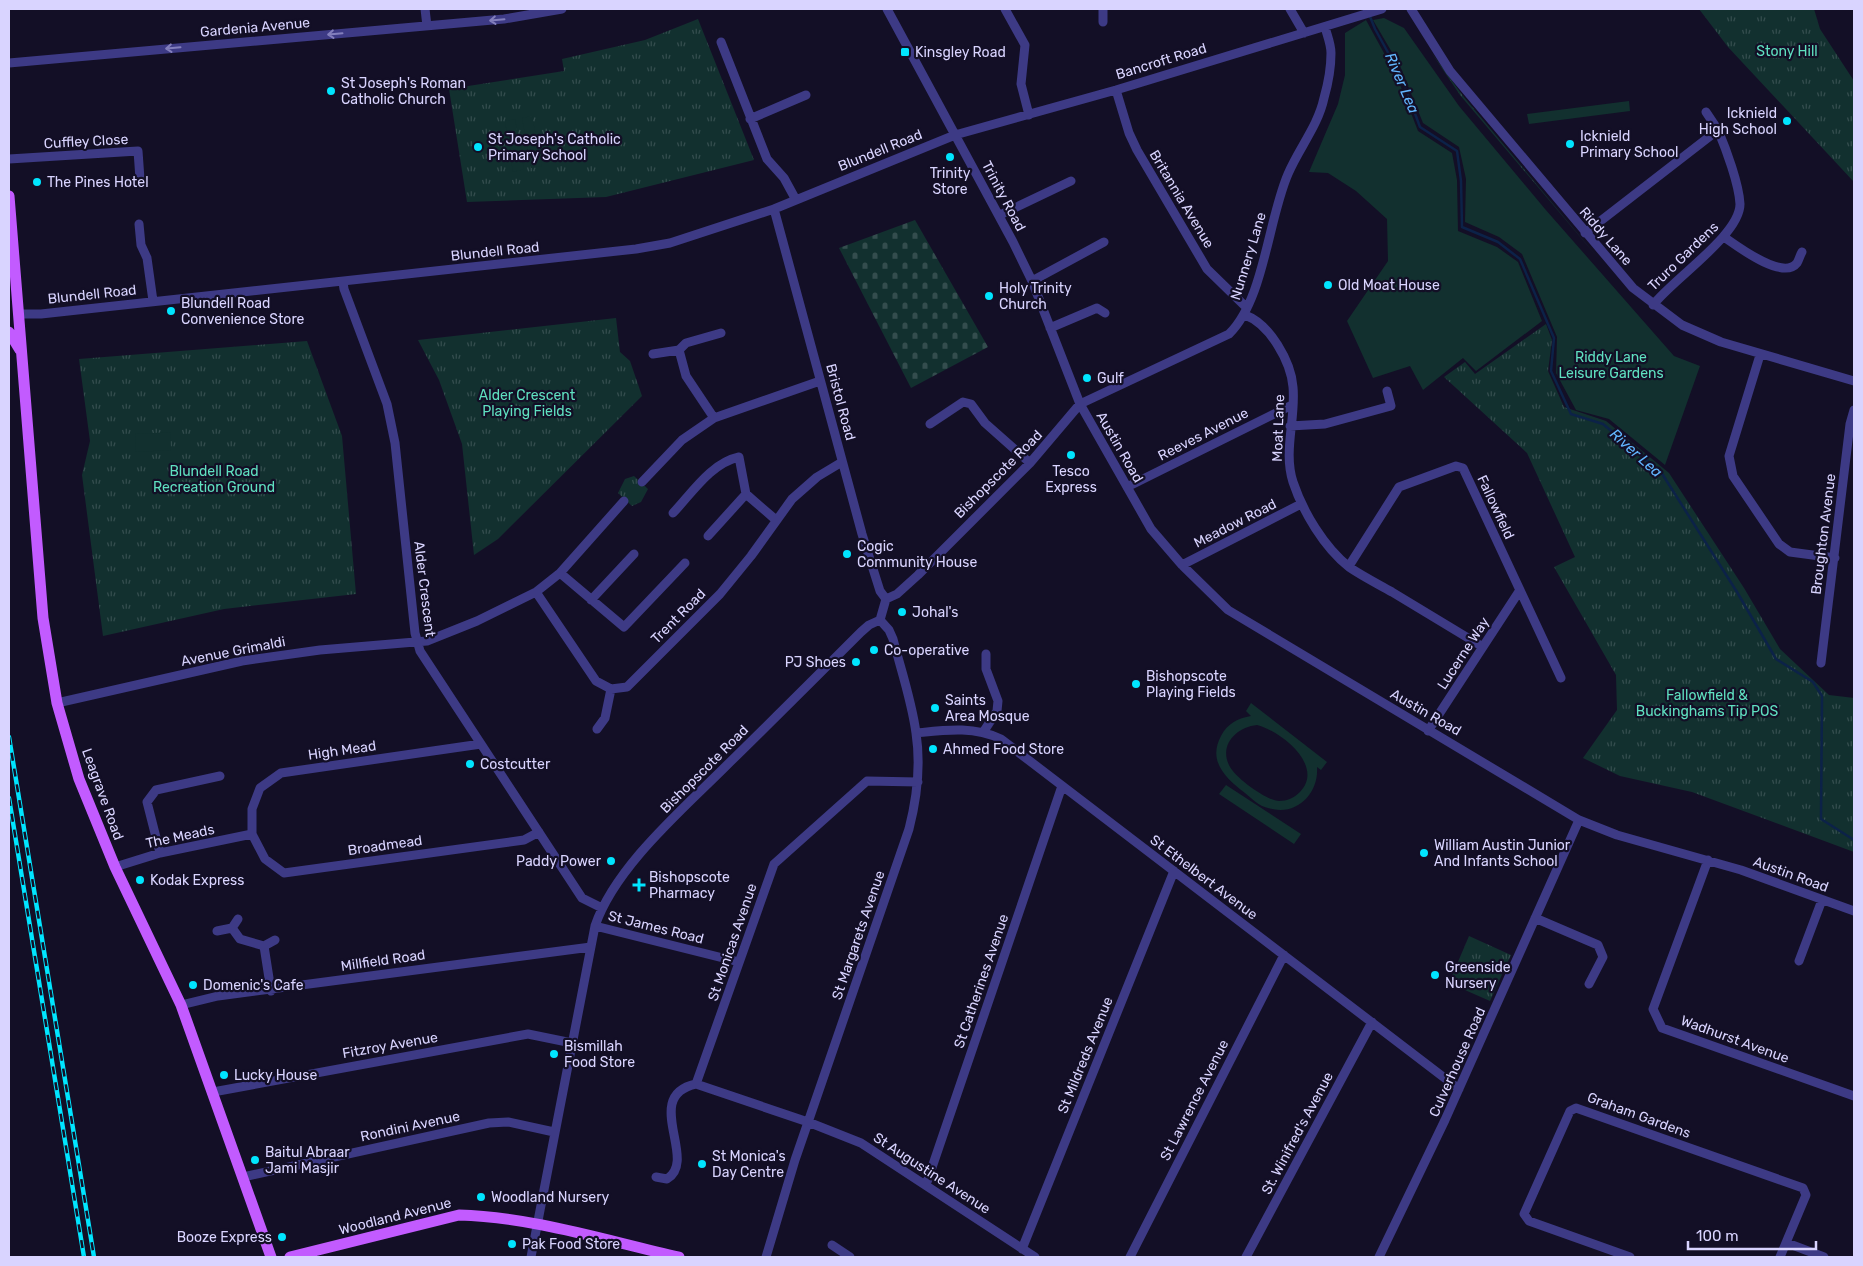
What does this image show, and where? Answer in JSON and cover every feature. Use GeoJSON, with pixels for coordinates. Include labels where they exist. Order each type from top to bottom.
{"type":"FeatureCollection","features":[{"type":"Feature","properties":{"kind":"main road","name":"Leagrave Road"},"geometry":{"type":"LineString","coordinates":[[9,196],[14,314],[22,353],[43,618],[57,703],[79,779],[115,867],[181,1005],[270,1257]]}},
{"type":"Feature","properties":{"kind":"main road"},"geometry":{"type":"LineString","coordinates":[[9,332],[22,353]]}},
{"type":"Feature","properties":{"kind":"main road","name":"Woodland Avenue"},"geometry":{"type":"LineString","coordinates":[[290,1257],[459,1215],[482,1216],[537,1225],[679,1257]]}},
{"type":"Feature","properties":{"kind":"street"},"geometry":{"type":"LineString","coordinates":[[425,9],[427,26]]}},
{"type":"Feature","properties":{"kind":"street","name":"Gardenia Avenue"},"geometry":{"type":"LineString","coordinates":[[9,63],[504,19],[562,9]]}},
{"type":"Feature","properties":{"kind":"street","name":"Trinity Road"},"geometry":{"type":"LineString","coordinates":[[887,9],[1000,216],[1032,281],[1080,404]]}},
{"type":"Feature","properties":{"kind":"street"},"geometry":{"type":"LineString","coordinates":[[1005,9],[1025,46],[1021,84],[1029,115]]}},
{"type":"Feature","properties":{"kind":"street"},"geometry":{"type":"LineString","coordinates":[[1103,9],[1103,22]]}},
{"type":"Feature","properties":{"kind":"street"},"geometry":{"type":"LineString","coordinates":[[1290,9],[1304,33]]}},
{"type":"Feature","properties":{"kind":"street","name":"Riddy Lane"},"geometry":{"type":"LineString","coordinates":[[1411,9],[1450,71],[1585,233],[1633,288],[1653,305],[1682,325],[1721,342],[1854,382]]}},
{"type":"Feature","properties":{"kind":"street","name":"Bancroft Road"},"geometry":{"type":"LineString","coordinates":[[955,135],[1116,90],[1374,11]]}},
{"type":"Feature","properties":{"kind":"street","name":"Nunnery Lane"},"geometry":{"type":"LineString","coordinates":[[1080,404],[1229,334],[1246,311],[1284,182],[1324,100],[1331,52],[1326,27]]}},
{"type":"Feature","properties":{"kind":"street"},"geometry":{"type":"LineString","coordinates":[[721,42],[767,159],[784,178],[796,200]]}},
{"type":"Feature","properties":{"kind":"street","name":"Britannia Avenue"},"geometry":{"type":"LineString","coordinates":[[1116,90],[1129,133],[1137,150],[1207,268],[1246,311]]}},
{"type":"Feature","properties":{"kind":"street"},"geometry":{"type":"LineString","coordinates":[[750,119],[806,95]]}},
{"type":"Feature","properties":{"kind":"street","name":"Truro Gardens"},"geometry":{"type":"LineString","coordinates":[[1653,305],[1665,290],[1724,238],[1734,226],[1740,205],[1730,159],[1718,130],[1706,112]]}},
{"type":"Feature","properties":{"kind":"street"},"geometry":{"type":"LineString","coordinates":[[1585,233],[1718,130]]}},
{"type":"Feature","properties":{"kind":"street","name":"Blundell Road"},"geometry":{"type":"LineString","coordinates":[[14,314],[40,314],[344,282],[636,249],[670,243],[774,210],[955,135]]}},
{"type":"Feature","properties":{"kind":"street","name":"Cuffley Close"},"geometry":{"type":"LineString","coordinates":[[9,159],[138,152],[140,179]]}},
{"type":"Feature","properties":{"kind":"street"},"geometry":{"type":"LineString","coordinates":[[1000,216],[1071,181]]}},
{"type":"Feature","properties":{"kind":"street","name":"Bristol Road"},"geometry":{"type":"LineString","coordinates":[[774,210],[862,534],[880,591],[886,600]]}},
{"type":"Feature","properties":{"kind":"street"},"geometry":{"type":"LineString","coordinates":[[139,224],[140,245],[147,258],[153,302]]}},
{"type":"Feature","properties":{"kind":"street"},"geometry":{"type":"LineString","coordinates":[[1724,238],[1756,259],[1784,268],[1792,267],[1798,263],[1802,252]]}},
{"type":"Feature","properties":{"kind":"street"},"geometry":{"type":"LineString","coordinates":[[1032,281],[1104,242]]}},
{"type":"Feature","properties":{"kind":"street","name":"Alder Crescent"},"geometry":{"type":"LineString","coordinates":[[344,282],[344,289],[387,404],[395,443],[416,642],[582,898],[602,908]]}},
{"type":"Feature","properties":{"kind":"street"},"geometry":{"type":"LineString","coordinates":[[1050,328],[1097,308],[1105,313]]}},
{"type":"Feature","properties":{"kind":"street","name":"Moat Lane"},"geometry":{"type":"LineString","coordinates":[[1246,311],[1280,347],[1293,387],[1290,426],[1292,479],[1301,504],[1329,546],[1349,566],[1483,647]]}},
{"type":"Feature","properties":{"kind":"street"},"geometry":{"type":"LineString","coordinates":[[653,354],[679,350],[686,343],[721,333]]}},
{"type":"Feature","properties":{"kind":"street"},"geometry":{"type":"LineString","coordinates":[[679,350],[686,376],[714,418]]}},
{"type":"Feature","properties":{"kind":"street"},"geometry":{"type":"LineString","coordinates":[[1760,355],[1730,456],[1733,476],[1779,544],[1790,552],[1835,558]]}},
{"type":"Feature","properties":{"kind":"street"},"geometry":{"type":"LineString","coordinates":[[642,482],[682,440],[714,418],[820,381]]}},
{"type":"Feature","properties":{"kind":"street"},"geometry":{"type":"LineString","coordinates":[[1290,426],[1325,424],[1391,406],[1387,391]]}},
{"type":"Feature","properties":{"kind":"street"},"geometry":{"type":"LineString","coordinates":[[930,424],[963,402],[971,404],[985,423],[1030,463]]}},
{"type":"Feature","properties":{"kind":"street","name":"Bishopscote Road"},"geometry":{"type":"LineString","coordinates":[[886,600],[897,594],[1030,463],[1080,404]]}},
{"type":"Feature","properties":{"kind":"street","name":"Austin Road"},"geometry":{"type":"LineString","coordinates":[[1080,404],[1151,528],[1182,566],[1228,610],[1579,820],[1617,835],[1708,860],[1854,911]]}},
{"type":"Feature","properties":{"kind":"street","name":"Reeves Avenue"},"geometry":{"type":"LineString","coordinates":[[1127,487],[1292,405]]}},
{"type":"Feature","properties":{"kind":"street","name":"Broughton Avenue"},"geometry":{"type":"LineString","coordinates":[[1821,663],[1850,424],[1854,410]]}},
{"type":"Feature","properties":{"kind":"street"},"geometry":{"type":"LineString","coordinates":[[673,513],[715,468],[728,460],[743,456],[746,494],[776,520]]}},
{"type":"Feature","properties":{"kind":"street","name":"Trent Road"},"geometry":{"type":"LineString","coordinates":[[611,689],[627,687],[720,594],[751,556],[792,499],[817,477],[842,462]]}},
{"type":"Feature","properties":{"kind":"street","name":"Fallowfield"},"geometry":{"type":"LineString","coordinates":[[1349,566],[1399,487],[1456,466],[1463,468],[1562,678]]}},
{"type":"Feature","properties":{"kind":"street"},"geometry":{"type":"LineString","coordinates":[[708,536],[746,494]]}},
{"type":"Feature","properties":{"kind":"street","name":"Avenue Grimaldi"},"geometry":{"type":"LineString","coordinates":[[57,703],[242,661],[320,650],[428,641],[536,592],[560,573],[624,501]]}},
{"type":"Feature","properties":{"kind":"street","name":"Meadow Road"},"geometry":{"type":"LineString","coordinates":[[1182,566],[1301,504]]}},
{"type":"Feature","properties":{"kind":"street"},"geometry":{"type":"LineString","coordinates":[[591,600],[634,554]]}},
{"type":"Feature","properties":{"kind":"street"},"geometry":{"type":"LineString","coordinates":[[560,573],[624,627],[685,563]]}},
{"type":"Feature","properties":{"kind":"street","name":"Lucerne Way"},"geometry":{"type":"LineString","coordinates":[[1428,731],[1520,590]]}},
{"type":"Feature","properties":{"kind":"street"},"geometry":{"type":"LineString","coordinates":[[536,592],[596,681],[611,689],[605,718],[596,729]]}},
{"type":"Feature","properties":{"kind":"street"},"geometry":{"type":"LineString","coordinates":[[880,620],[886,600]]}},
{"type":"Feature","properties":{"kind":"street","name":"Bishopscote Road"},"geometry":{"type":"LineString","coordinates":[[531,1257],[595,926],[602,908],[617,884],[654,838],[861,632],[880,620]]}},
{"type":"Feature","properties":{"kind":"street","name":"St Margarets Avenue"},"geometry":{"type":"LineString","coordinates":[[766,1257],[808,1122],[909,829],[918,782],[916,733],[893,639],[889,630],[880,620]]}},
{"type":"Feature","properties":{"kind":"street"},"geometry":{"type":"LineString","coordinates":[[984,731],[997,711],[998,701],[986,669],[986,654]]}},
{"type":"Feature","properties":{"kind":"street","name":"St Ethelbert Avenue"},"geometry":{"type":"LineString","coordinates":[[916,733],[953,729],[984,731],[1001,739],[1459,1089]]}},
{"type":"Feature","properties":{"kind":"street","name":"High Mead"},"geometry":{"type":"LineString","coordinates":[[252,834],[252,808],[260,788],[281,773],[481,744]]}},
{"type":"Feature","properties":{"kind":"street"},"geometry":{"type":"LineString","coordinates":[[160,853],[147,802],[156,790],[220,776]]}},
{"type":"Feature","properties":{"kind":"street","name":"St Monicas Avenue"},"geometry":{"type":"LineString","coordinates":[[696,1084],[774,864],[867,780],[918,782]]}},
{"type":"Feature","properties":{"kind":"street","name":"St Catherines Avenue"},"geometry":{"type":"LineString","coordinates":[[926,1185],[1062,786]]}},
{"type":"Feature","properties":{"kind":"street","name":"Culverhouse Road"},"geometry":{"type":"LineString","coordinates":[[1379,1257],[1459,1089],[1579,820]]}},
{"type":"Feature","properties":{"kind":"street","name":"Broadmead"},"geometry":{"type":"LineString","coordinates":[[252,834],[265,859],[284,873],[524,840],[539,832]]}},
{"type":"Feature","properties":{"kind":"street","name":"The Meads"},"geometry":{"type":"LineString","coordinates":[[115,867],[160,853],[252,834]]}},
{"type":"Feature","properties":{"kind":"street","name":"Wadhurst Avenue"},"geometry":{"type":"LineString","coordinates":[[1708,860],[1653,1010],[1662,1028],[1854,1096]]}},
{"type":"Feature","properties":{"kind":"street","name":"St Mildreds Avenue"},"geometry":{"type":"LineString","coordinates":[[1022,1248],[1174,871]]}},
{"type":"Feature","properties":{"kind":"street"},"geometry":{"type":"LineString","coordinates":[[1799,961],[1822,900]]}},
{"type":"Feature","properties":{"kind":"street"},"geometry":{"type":"LineString","coordinates":[[1536,918],[1598,945],[1603,957],[1589,984]]}},
{"type":"Feature","properties":{"kind":"street"},"geometry":{"type":"LineString","coordinates":[[217,932],[232,928],[238,919]]}},
{"type":"Feature","properties":{"kind":"street","name":"St James Road"},"geometry":{"type":"LineString","coordinates":[[595,926],[739,962]]}},
{"type":"Feature","properties":{"kind":"street"},"geometry":{"type":"LineString","coordinates":[[232,928],[240,939],[264,946],[275,940]]}},
{"type":"Feature","properties":{"kind":"street"},"geometry":{"type":"LineString","coordinates":[[264,946],[271,991]]}},
{"type":"Feature","properties":{"kind":"street","name":"Millfield Road"},"geometry":{"type":"LineString","coordinates":[[181,1005],[218,996],[271,991],[591,947]]}},
{"type":"Feature","properties":{"kind":"street","name":"St Lawrence Avenue"},"geometry":{"type":"LineString","coordinates":[[1130,1257],[1284,955]]}},
{"type":"Feature","properties":{"kind":"street","name":"St. Winifred's Avenue"},"geometry":{"type":"LineString","coordinates":[[1246,1257],[1372,1022]]}},
{"type":"Feature","properties":{"kind":"street","name":"Fitzroy Avenue"},"geometry":{"type":"LineString","coordinates":[[213,1092],[528,1034],[572,1043]]}},
{"type":"Feature","properties":{"kind":"street"},"geometry":{"type":"LineString","coordinates":[[656,1177],[667,1179],[673,1175],[676,1167],[678,1157],[670,1121],[671,1110],[679,1091],[684,1087],[696,1084],[808,1122]]}},
{"type":"Feature","properties":{"kind":"street","name":"Graham Gardens"},"geometry":{"type":"LineString","coordinates":[[1630,1257],[1529,1221],[1524,1214],[1570,1111],[1576,1108],[1803,1188],[1806,1195],[1780,1257]]}},
{"type":"Feature","properties":{"kind":"street","name":"Rondini Avenue"},"geometry":{"type":"LineString","coordinates":[[243,1177],[489,1123],[508,1122],[554,1132]]}},
{"type":"Feature","properties":{"kind":"street","name":"St Augustine Avenue"},"geometry":{"type":"LineString","coordinates":[[808,1122],[861,1143],[1035,1257]]}},
{"type":"Feature","properties":{"kind":"street"},"geometry":{"type":"LineString","coordinates":[[1786,1243],[1824,1257]]}},
{"type":"Feature","properties":{"kind":"street"},"geometry":{"type":"LineString","coordinates":[[832,1245],[850,1257]]}},
{"type":"Feature","properties":{"kind":"green space","name":"Stony Hill"},"geometry":{"type":"Polygon","coordinates":[[[1699,9],[1814,9],[1820,29],[1854,81],[1854,182],[1728,47],[1699,9]]]}},
{"type":"Feature","properties":{"kind":"green space","name":"Riddy Lane Leisure Gardens"},"geometry":{"type":"Polygon","coordinates":[[[1384,18],[1404,28],[1459,106],[1545,209],[1674,356],[1700,366],[1665,465],[1609,419],[1576,410],[1556,373],[1557,337],[1522,254],[1499,237],[1465,222],[1466,179],[1459,147],[1423,123],[1400,66],[1373,20],[1384,18]]]}},
{"type":"Feature","properties":{"kind":"green space"},"geometry":{"type":"Polygon","coordinates":[[[698,19],[754,160],[606,197],[467,202],[449,89],[564,71],[562,59],[645,40],[698,19]]]}},
{"type":"Feature","properties":{"kind":"green space"},"geometry":{"type":"Polygon","coordinates":[[[1366,20],[1397,77],[1418,131],[1452,153],[1457,180],[1458,231],[1497,247],[1518,262],[1542,321],[1476,371],[1463,358],[1423,390],[1410,366],[1373,378],[1347,321],[1388,261],[1387,219],[1356,191],[1328,173],[1309,172],[1338,104],[1345,75],[1345,33],[1366,20]]]}},
{"type":"Feature","properties":{"kind":"green space"},"geometry":{"type":"Polygon","coordinates":[[[1431,52],[1463,96],[1598,258],[1460,95],[1431,52]]]}},
{"type":"Feature","properties":{"kind":"green space"},"geometry":{"type":"Polygon","coordinates":[[[1629,101],[1630,111],[1529,124],[1527,114],[1629,101]]]}},
{"type":"Feature","properties":{"kind":"green space"},"geometry":{"type":"Polygon","coordinates":[[[532,116],[542,166],[531,168],[522,118],[532,116]]]}},
{"type":"Feature","properties":{"kind":"green space"},"geometry":{"type":"Polygon","coordinates":[[[515,119],[524,169],[513,172],[505,121],[515,119]]]}},
{"type":"Feature","properties":{"kind":"green space"},"geometry":{"type":"Polygon","coordinates":[[[915,220],[988,347],[911,388],[839,248],[915,220]]]}},
{"type":"Feature","properties":{"kind":"green space","name":"Alder Crescent Playing Fields"},"geometry":{"type":"Polygon","coordinates":[[[616,318],[620,352],[630,361],[642,396],[498,539],[474,555],[462,444],[439,380],[418,340],[616,318]]]}},
{"type":"Feature","properties":{"kind":"green space","name":"Fallowfield & Buckinghams Tip POS"},"geometry":{"type":"Polygon","coordinates":[[[1546,324],[1552,340],[1548,371],[1564,407],[1606,421],[1669,473],[1744,588],[1780,649],[1829,695],[1854,698],[1854,852],[1692,792],[1620,776],[1583,758],[1617,710],[1616,675],[1554,567],[1575,557],[1527,453],[1444,377],[1465,362],[1475,374],[1546,324]]]}},
{"type":"Feature","properties":{"kind":"green space","name":"Blundell Road Recreation Ground"},"geometry":{"type":"Polygon","coordinates":[[[307,341],[342,436],[356,594],[224,609],[103,636],[82,475],[90,441],[79,359],[307,341]]]}},
{"type":"Feature","properties":{"kind":"green space"},"geometry":{"type":"Polygon","coordinates":[[[170,432],[171,450],[136,452],[135,434],[170,432]]]}},
{"type":"Feature","properties":{"kind":"green space"},"geometry":{"type":"Polygon","coordinates":[[[634,476],[648,489],[641,502],[632,506],[618,493],[625,479],[634,476]]]}},
{"type":"Feature","properties":{"kind":"green space"},"geometry":{"type":"Polygon","coordinates":[[[1251,703],[1327,762],[1321,770],[1317,767],[1317,777],[1310,794],[1296,806],[1278,810],[1262,806],[1232,782],[1221,769],[1216,754],[1217,745],[1226,728],[1233,722],[1251,716],[1246,711],[1251,703]],[[1257,725],[1242,729],[1231,739],[1228,745],[1227,759],[1233,772],[1252,788],[1274,800],[1288,800],[1300,792],[1306,782],[1307,771],[1304,761],[1297,751],[1288,742],[1257,725]]]}},
{"type":"Feature","properties":{"kind":"green space"},"geometry":{"type":"Polygon","coordinates":[[[1226,785],[1301,834],[1294,844],[1219,794],[1226,785]]]}},
{"type":"Feature","properties":{"kind":"green space"},"geometry":{"type":"Polygon","coordinates":[[[1469,936],[1511,955],[1490,1001],[1449,983],[1469,936]]]}},
{"type":"Feature","properties":{"kind":"waterway","name":"River Lea"},"geometry":{"type":"LineString","coordinates":[[1367,9],[1375,29],[1401,76],[1420,127],[1457,151],[1461,181],[1462,227],[1498,242],[1520,259],[1554,338],[1551,371],[1571,414],[1603,424],[1661,472],[1737,592],[1776,659],[1813,682],[1822,696],[1821,819],[1854,840]]}},
{"type":"Feature","properties":{"kind":"railway"},"geometry":{"type":"LineString","coordinates":[[9,737],[94,1257]]}},
{"type":"Feature","properties":{"kind":"railway"},"geometry":{"type":"LineString","coordinates":[[9,798],[84,1257]]}},
{"type":"Feature","properties":{"kind":"place","name":"Kinsgley Road"},"geometry":{"type":"Point","coordinates":[905,52]}},
{"type":"Feature","properties":{"kind":"place","name":"St Joseph's Roman Catholic Church"},"geometry":{"type":"Point","coordinates":[331,91]}},
{"type":"Feature","properties":{"kind":"place","name":"Icknield High School"},"geometry":{"type":"Point","coordinates":[1787,121]}},
{"type":"Feature","properties":{"kind":"place","name":"Icknield Primary School"},"geometry":{"type":"Point","coordinates":[1570,144]}},
{"type":"Feature","properties":{"kind":"place","name":"St Joseph's Catholic Primary School"},"geometry":{"type":"Point","coordinates":[478,147]}},
{"type":"Feature","properties":{"kind":"place","name":"Trinity Store"},"geometry":{"type":"Point","coordinates":[950,157]}},
{"type":"Feature","properties":{"kind":"place","name":"The Pines Hotel"},"geometry":{"type":"Point","coordinates":[37,182]}},
{"type":"Feature","properties":{"kind":"place","name":"Old Moat House"},"geometry":{"type":"Point","coordinates":[1328,285]}},
{"type":"Feature","properties":{"kind":"place","name":"Holy Trinity Church"},"geometry":{"type":"Point","coordinates":[989,296]}},
{"type":"Feature","properties":{"kind":"place","name":"Blundell Road Convenience Store"},"geometry":{"type":"Point","coordinates":[171,311]}},
{"type":"Feature","properties":{"kind":"place","name":"Gulf"},"geometry":{"type":"Point","coordinates":[1087,378]}},
{"type":"Feature","properties":{"kind":"place","name":"Tesco Express"},"geometry":{"type":"Point","coordinates":[1071,455]}},
{"type":"Feature","properties":{"kind":"place","name":"Cogic Community House"},"geometry":{"type":"Point","coordinates":[847,554]}},
{"type":"Feature","properties":{"kind":"place","name":"Johal's"},"geometry":{"type":"Point","coordinates":[902,612]}},
{"type":"Feature","properties":{"kind":"place","name":"Co-operative"},"geometry":{"type":"Point","coordinates":[874,650]}},
{"type":"Feature","properties":{"kind":"place","name":"PJ Shoes"},"geometry":{"type":"Point","coordinates":[856,662]}},
{"type":"Feature","properties":{"kind":"place","name":"Bishopscote Playing Fields"},"geometry":{"type":"Point","coordinates":[1136,684]}},
{"type":"Feature","properties":{"kind":"place","name":"Saints Area Mosque"},"geometry":{"type":"Point","coordinates":[935,708]}},
{"type":"Feature","properties":{"kind":"place","name":"Ahmed Food Store"},"geometry":{"type":"Point","coordinates":[933,749]}},
{"type":"Feature","properties":{"kind":"place","name":"Costcutter"},"geometry":{"type":"Point","coordinates":[470,764]}},
{"type":"Feature","properties":{"kind":"place","name":"William Austin Junior And Infants School"},"geometry":{"type":"Point","coordinates":[1424,853]}},
{"type":"Feature","properties":{"kind":"place","name":"Paddy Power"},"geometry":{"type":"Point","coordinates":[611,861]}},
{"type":"Feature","properties":{"kind":"place","name":"Kodak Express"},"geometry":{"type":"Point","coordinates":[140,880]}},
{"type":"Feature","properties":{"kind":"place","name":"Bishopscote Pharmacy"},"geometry":{"type":"Point","coordinates":[639,885]}},
{"type":"Feature","properties":{"kind":"place","name":"Greenside Nursery"},"geometry":{"type":"Point","coordinates":[1435,975]}},
{"type":"Feature","properties":{"kind":"place","name":"Domenic's Cafe"},"geometry":{"type":"Point","coordinates":[193,985]}},
{"type":"Feature","properties":{"kind":"place","name":"Bismillah Food Store"},"geometry":{"type":"Point","coordinates":[554,1054]}},
{"type":"Feature","properties":{"kind":"place","name":"Lucky House"},"geometry":{"type":"Point","coordinates":[224,1075]}},
{"type":"Feature","properties":{"kind":"place","name":"Baitul Abraar Jami Masjir"},"geometry":{"type":"Point","coordinates":[255,1160]}},
{"type":"Feature","properties":{"kind":"place","name":"St Monica's Day Centre"},"geometry":{"type":"Point","coordinates":[702,1164]}},
{"type":"Feature","properties":{"kind":"place","name":"Woodland Nursery"},"geometry":{"type":"Point","coordinates":[481,1197]}},
{"type":"Feature","properties":{"kind":"place","name":"Booze Express"},"geometry":{"type":"Point","coordinates":[282,1237]}},
{"type":"Feature","properties":{"kind":"place","name":"Pak Food Store"},"geometry":{"type":"Point","coordinates":[512,1244]}}]}
